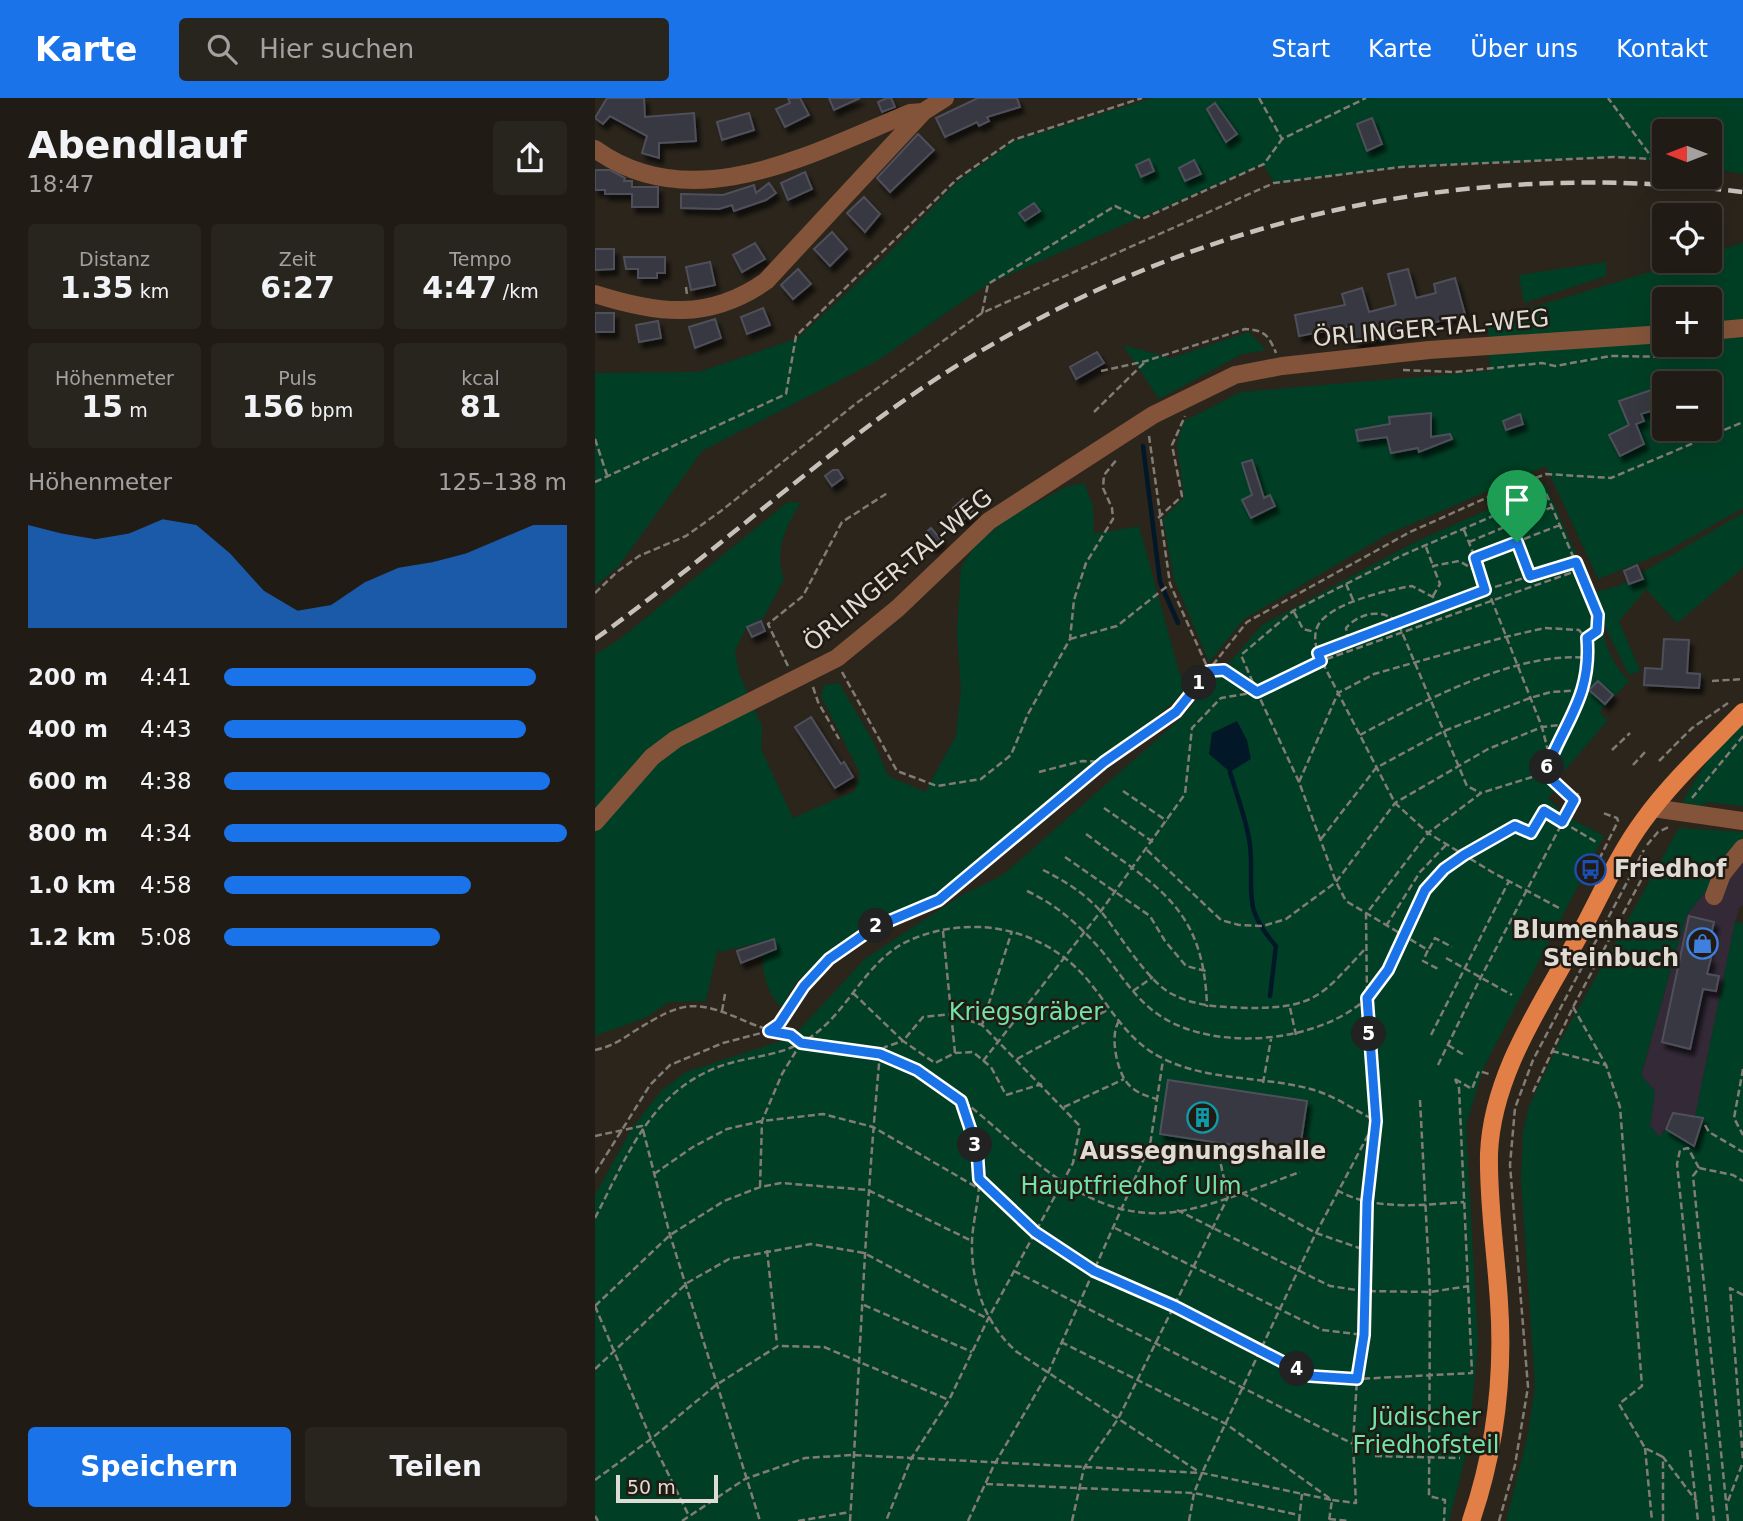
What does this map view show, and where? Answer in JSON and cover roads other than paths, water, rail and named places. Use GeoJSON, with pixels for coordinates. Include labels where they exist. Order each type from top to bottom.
{"type":"FeatureCollection","features":[{"type":"Feature","properties":{"kind":"main road"},"geometry":{"type":"LineString","coordinates":[[1471,1521],[1490,1449],[1500,1369],[1500,1304],[1489,1157],[1494,1115],[1504,1079],[1631,838],[1738,706]]}},
{"type":"Feature","properties":{"kind":"street"},"geometry":{"type":"LineString","coordinates":[[595,294],[617,301],[688,312],[720,306],[750,292],[766,281],[923,112],[945,98]]}},
{"type":"Feature","properties":{"kind":"street"},"geometry":{"type":"LineString","coordinates":[[595,149],[632,169],[680,179],[752,175],[787,164],[909,113],[923,112]]}},
{"type":"Feature","properties":{"kind":"street"},"geometry":{"type":"LineString","coordinates":[[1722,335],[1743,328]]}},
{"type":"Feature","properties":{"kind":"street","name":"ÖRLINGER-TAL-WEG"},"geometry":{"type":"LineString","coordinates":[[595,821],[652,757],[675,739],[837,659],[898,608],[989,521],[1153,415],[1235,375],[1282,366],[1429,350],[1652,335]]}},
{"type":"Feature","properties":{"kind":"street"},"geometry":{"type":"LineString","coordinates":[[1653,808],[1743,821]]}},
{"type":"Feature","properties":{"kind":"street"},"geometry":{"type":"LineString","coordinates":[[1714,896],[1721,874],[1743,848]]}},
{"type":"Feature","properties":{"kind":"water"},"geometry":{"type":"Polygon","coordinates":[[[1237,721],[1247,740],[1251,759],[1230,772],[1209,754],[1212,733],[1237,721]]]}},
{"type":"Feature","properties":{"kind":"waterway"},"geometry":{"type":"LineString","coordinates":[[1143,446],[1160,582],[1178,623]]}},
{"type":"Feature","properties":{"kind":"waterway"},"geometry":{"type":"LineString","coordinates":[[1230,772],[1249,836],[1253,908],[1257,920],[1276,946],[1270,996]]}},
{"type":"Feature","properties":{"kind":"railway"},"geometry":{"type":"LineString","coordinates":[[595,639],[889,411],[985,348],[1085,295],[1189,253],[1295,220],[1404,197],[1515,185],[1628,183],[1743,192]]}},
{"type":"Feature","properties":{"kind":"place","name":"Friedhof"},"geometry":{"type":"Point","coordinates":[1591,869]}},
{"type":"Feature","properties":{"kind":"place","name":"Blumenhaus Steinbuch"},"geometry":{"type":"Point","coordinates":[1702,944]}},
{"type":"Feature","properties":{"kind":"place","name":"Aussegnungshalle"},"geometry":{"type":"Point","coordinates":[1203,1117]}},
{"type":"Feature","properties":{"kind":"park label","name":"Kriegsgräber"},"geometry":{"type":"Point","coordinates":[1026,1012]}},
{"type":"Feature","properties":{"kind":"park label","name":"Hauptfriedhof Ulm"},"geometry":{"type":"Point","coordinates":[1131,1186]}},
{"type":"Feature","properties":{"kind":"park label","name":"Jüdischer Friedhofsteil"},"geometry":{"type":"Point","coordinates":[1426,1431]}}]}
